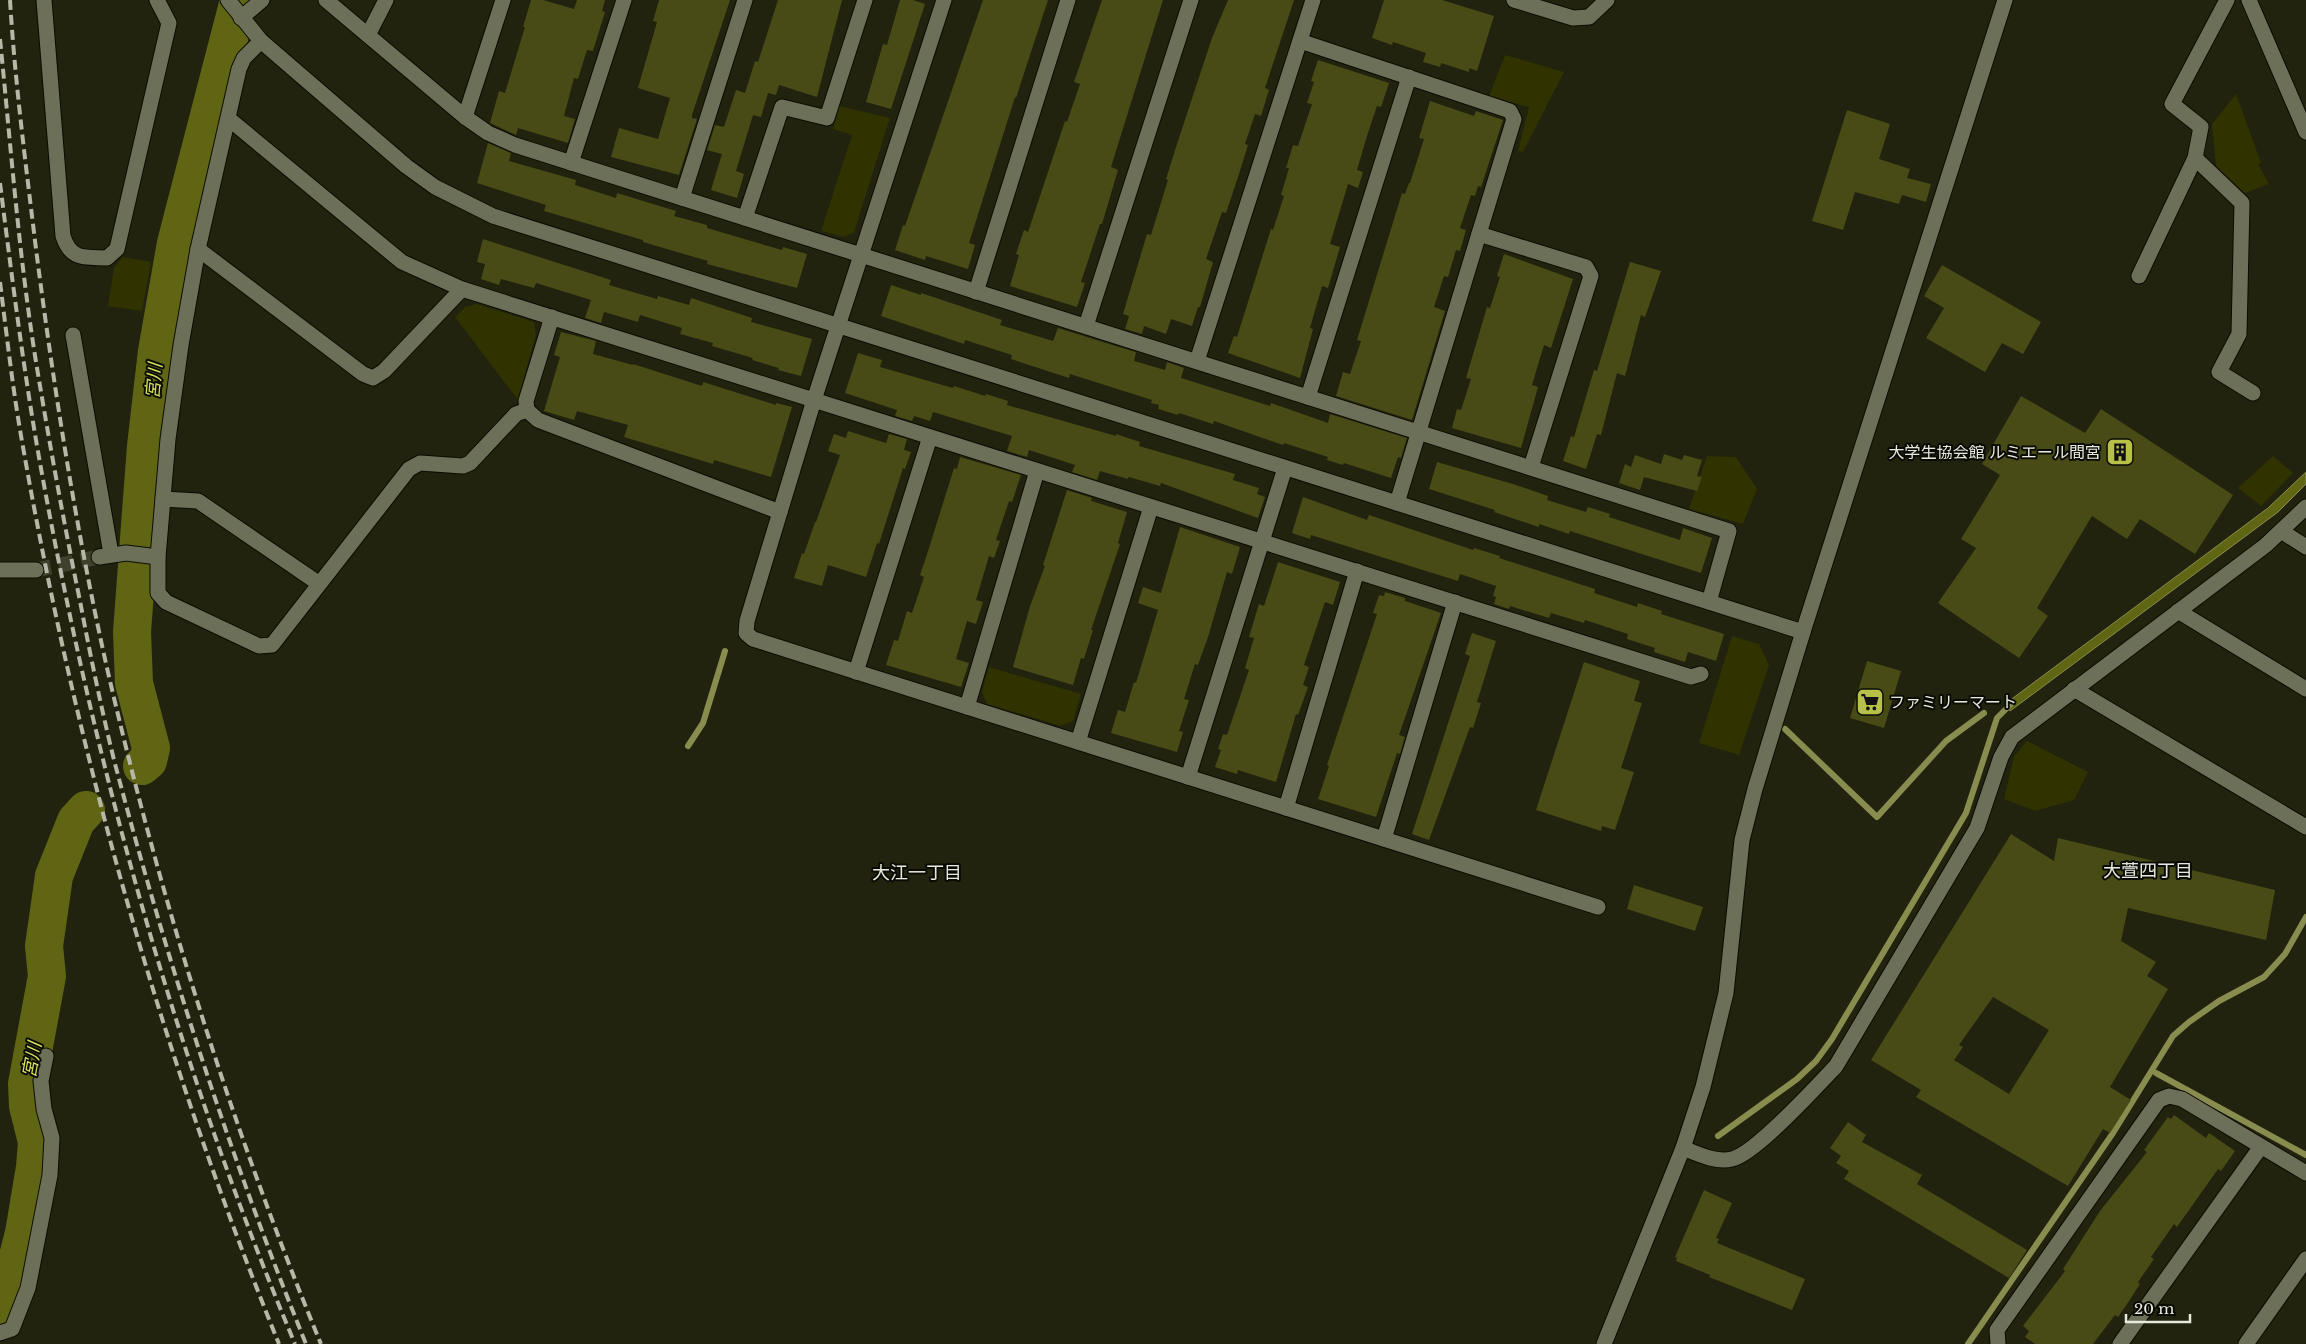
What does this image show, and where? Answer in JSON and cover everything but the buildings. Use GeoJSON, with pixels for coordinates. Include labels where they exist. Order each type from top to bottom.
{"type":"FeatureCollection","features":[{"type":"Feature","properties":{"kind":"street"},"geometry":{"type":"LineString","coordinates":[[44,0],[63,236],[67,249],[77,256],[107,258],[117,249],[170,23],[158,0]]}},
{"type":"Feature","properties":{"kind":"street"},"geometry":{"type":"LineString","coordinates":[[228,0],[261,41],[406,166],[435,188],[464,204],[493,216],[1803,632]]}},
{"type":"Feature","properties":{"kind":"street"},"geometry":{"type":"LineString","coordinates":[[241,18],[262,0]]}},
{"type":"Feature","properties":{"kind":"street"},"geometry":{"type":"LineString","coordinates":[[326,0],[465,117],[488,133],[515,146],[1729,531],[1709,602]]}},
{"type":"Feature","properties":{"kind":"street"},"geometry":{"type":"LineString","coordinates":[[368,35],[386,0]]}},
{"type":"Feature","properties":{"kind":"street"},"geometry":{"type":"LineString","coordinates":[[465,117],[503,0]]}},
{"type":"Feature","properties":{"kind":"street"},"geometry":{"type":"LineString","coordinates":[[572,164],[624,0]]}},
{"type":"Feature","properties":{"kind":"street"},"geometry":{"type":"LineString","coordinates":[[682,198],[745,0]]}},
{"type":"Feature","properties":{"kind":"street"},"geometry":{"type":"LineString","coordinates":[[745,218],[782,107],[827,118],[865,0]]}},
{"type":"Feature","properties":{"kind":"street"},"geometry":{"type":"LineString","coordinates":[[944,0],[814,400],[747,621],[746,633],[753,639],[1598,907]]}},
{"type":"Feature","properties":{"kind":"street"},"geometry":{"type":"LineString","coordinates":[[976,292],[1068,0]]}},
{"type":"Feature","properties":{"kind":"street"},"geometry":{"type":"LineString","coordinates":[[1086,326],[1191,0]]}},
{"type":"Feature","properties":{"kind":"street"},"geometry":{"type":"LineString","coordinates":[[1197,361],[1313,0]]}},
{"type":"Feature","properties":{"kind":"street"},"geometry":{"type":"LineString","coordinates":[[1514,0],[1573,18],[1588,17],[1607,0]]}},
{"type":"Feature","properties":{"kind":"street"},"geometry":{"type":"LineString","coordinates":[[1604,1344],[1683,1148],[1704,1087],[1726,993],[1742,840],[1755,789],[1803,632],[2005,0]]}},
{"type":"Feature","properties":{"kind":"street"},"geometry":{"type":"LineString","coordinates":[[2139,276],[2195,158],[2201,127],[2172,104],[2227,0]]}},
{"type":"Feature","properties":{"kind":"street"},"geometry":{"type":"LineString","coordinates":[[2249,0],[2306,132]]}},
{"type":"Feature","properties":{"kind":"street"},"geometry":{"type":"LineString","coordinates":[[261,41],[244,58],[239,69],[198,249],[181,345],[168,438],[158,556],[158,593],[166,602],[258,646],[272,644],[409,469],[420,463],[463,466],[470,463],[516,414],[527,410]]}},
{"type":"Feature","properties":{"kind":"street"},"geometry":{"type":"LineString","coordinates":[[1300,41],[1510,111],[1514,119],[1397,503]]}},
{"type":"Feature","properties":{"kind":"street"},"geometry":{"type":"LineString","coordinates":[[1308,397],[1409,77]]}},
{"type":"Feature","properties":{"kind":"street"},"geometry":{"type":"LineString","coordinates":[[229,118],[402,262],[462,289],[1690,677],[1701,674]]}},
{"type":"Feature","properties":{"kind":"street"},"geometry":{"type":"LineString","coordinates":[[2195,158],[2242,203],[2240,334],[2219,372],[2253,393]]}},
{"type":"Feature","properties":{"kind":"street"},"geometry":{"type":"LineString","coordinates":[[1479,234],[1586,267],[1591,276],[1531,467]]}},
{"type":"Feature","properties":{"kind":"street"},"geometry":{"type":"LineString","coordinates":[[198,249],[363,374],[373,378],[384,371],[462,289]]}},
{"type":"Feature","properties":{"kind":"street"},"geometry":{"type":"LineString","coordinates":[[552,318],[526,402],[527,410],[538,420],[780,512]]}},
{"type":"Feature","properties":{"kind":"street"},"geometry":{"type":"LineString","coordinates":[[73,335],[112,555],[158,556]]}},
{"type":"Feature","properties":{"kind":"street"},"geometry":{"type":"LineString","coordinates":[[856,672],[930,437]]}},
{"type":"Feature","properties":{"kind":"street"},"geometry":{"type":"LineString","coordinates":[[1188,777],[1285,468]]}},
{"type":"Feature","properties":{"kind":"street"},"geometry":{"type":"LineString","coordinates":[[967,707],[1037,471]]}},
{"type":"Feature","properties":{"kind":"street"},"geometry":{"type":"LineString","coordinates":[[164,499],[198,501],[318,583]]}},
{"type":"Feature","properties":{"kind":"street"},"geometry":{"type":"LineString","coordinates":[[1078,742],[1151,507]]}},
{"type":"Feature","properties":{"kind":"street"},"geometry":{"type":"LineString","coordinates":[[1683,1148],[1713,1159],[1732,1159],[1752,1149],[1836,1066],[1977,828],[2001,757],[2012,737],[2266,545],[2306,507]]}},
{"type":"Feature","properties":{"kind":"street"},"geometry":{"type":"LineString","coordinates":[[2281,531],[2306,547]]}},
{"type":"Feature","properties":{"kind":"street"},"geometry":{"type":"LineString","coordinates":[[0,570],[36,570]]}},
{"type":"Feature","properties":{"kind":"street"},"geometry":{"type":"LineString","coordinates":[[1286,808],[1357,571]]}},
{"type":"Feature","properties":{"kind":"street"},"geometry":{"type":"LineString","coordinates":[[1384,839],[1454,602]]}},
{"type":"Feature","properties":{"kind":"street"},"geometry":{"type":"LineString","coordinates":[[2178,611],[2306,689]]}},
{"type":"Feature","properties":{"kind":"street"},"geometry":{"type":"LineString","coordinates":[[2074,689],[2306,827]]}},
{"type":"Feature","properties":{"kind":"street"},"geometry":{"type":"LineString","coordinates":[[0,1333],[12,1329],[28,1288],[50,1175],[52,1138],[44,1109],[41,1081],[46,1056]]}},
{"type":"Feature","properties":{"kind":"street"},"geometry":{"type":"LineString","coordinates":[[1998,1344],[1997,1330],[2159,1100],[2169,1096],[2182,1099],[2260,1148],[2306,1173]]}},
{"type":"Feature","properties":{"kind":"street"},"geometry":{"type":"LineString","coordinates":[[2120,1344],[2260,1148]]}},
{"type":"Feature","properties":{"kind":"street"},"geometry":{"type":"LineString","coordinates":[[2246,1344],[2306,1258]]}},
{"type":"Feature","properties":{"kind":"shaded area"},"geometry":{"type":"Polygon","coordinates":[[[1505,55],[1564,72],[1523,152],[1518,151],[1529,107],[1489,96],[1505,55]]]}},
{"type":"Feature","properties":{"kind":"shaded area"},"geometry":{"type":"Polygon","coordinates":[[[2236,94],[2261,163],[2258,164],[2269,184],[2245,193],[2216,166],[2212,124],[2236,94]]]}},
{"type":"Feature","properties":{"kind":"shaded area"},"geometry":{"type":"Polygon","coordinates":[[[839,106],[890,118],[854,232],[844,237],[821,231],[852,135],[833,129],[839,106]]]}},
{"type":"Feature","properties":{"kind":"shaded area"},"geometry":{"type":"Polygon","coordinates":[[[123,257],[151,262],[142,311],[108,306],[114,268],[123,257]]]}},
{"type":"Feature","properties":{"kind":"shaded area"},"geometry":{"type":"Polygon","coordinates":[[[477,304],[534,322],[536,334],[518,400],[455,317],[465,307],[477,304]]]}},
{"type":"Feature","properties":{"kind":"shaded area"},"geometry":{"type":"Polygon","coordinates":[[[1707,456],[1736,457],[1757,489],[1743,524],[1689,509],[1707,456]]]}},
{"type":"Feature","properties":{"kind":"shaded area"},"geometry":{"type":"Polygon","coordinates":[[[2273,456],[2293,473],[2261,506],[2238,488],[2273,456]]]}},
{"type":"Feature","properties":{"kind":"shaded area"},"geometry":{"type":"Polygon","coordinates":[[[2306,472],[2306,484],[2278,512],[2010,711],[2005,704],[2268,508],[2306,472]]]}},
{"type":"Feature","properties":{"kind":"shaded area"},"geometry":{"type":"Polygon","coordinates":[[[1732,636],[1759,644],[1769,665],[1739,755],[1699,743],[1732,636]]]}},
{"type":"Feature","properties":{"kind":"shaded area"},"geometry":{"type":"Polygon","coordinates":[[[989,667],[1081,694],[1073,721],[1061,726],[987,704],[982,692],[989,667]]]}},
{"type":"Feature","properties":{"kind":"shaded area"},"geometry":{"type":"Polygon","coordinates":[[[2027,741],[2088,772],[2074,800],[2035,811],[2004,799],[2014,757],[2027,741]]]}},
{"type":"Feature","properties":{"kind":"waterway","name":"宮川"},"geometry":{"type":"LineString","coordinates":[[142,766],[148,761],[151,748],[134,683],[132,632],[146,446],[157,351],[176,243],[239,0]]}},
{"type":"Feature","properties":{"kind":"waterway"},"geometry":{"type":"LineString","coordinates":[[688,746],[703,723],[725,651]]}},
{"type":"Feature","properties":{"kind":"waterway"},"geometry":{"type":"LineString","coordinates":[[1718,1136],[1797,1079],[1816,1061],[1832,1039],[1966,813],[1997,718],[2013,702]]}},
{"type":"Feature","properties":{"kind":"waterway"},"geometry":{"type":"LineString","coordinates":[[1785,729],[1877,817],[1946,741],[1984,713]]}},
{"type":"Feature","properties":{"kind":"waterway","name":"宮川"},"geometry":{"type":"LineString","coordinates":[[0,1316],[10,1288],[24,1233],[35,1167],[37,1142],[28,1106],[27,1084],[47,976],[44,946],[54,876],[76,821],[86,810]]}},
{"type":"Feature","properties":{"kind":"waterway"},"geometry":{"type":"LineString","coordinates":[[1968,1344],[2113,1133],[2173,1036],[2219,1001],[2264,977],[2285,954],[2306,917]]}},
{"type":"Feature","properties":{"kind":"waterway"},"geometry":{"type":"LineString","coordinates":[[2156,1073],[2306,1155]]}},
{"type":"Feature","properties":{"kind":"tunnel"},"geometry":{"type":"LineString","coordinates":[[36,570],[99,557]]}},
{"type":"Feature","properties":{"kind":"railway"},"geometry":{"type":"LineString","coordinates":[[10,0],[21,124],[50,354],[76,512],[107,668],[150,840],[200,1010],[257,1179],[321,1344]]}},
{"type":"Feature","properties":{"kind":"railway"},"geometry":{"type":"LineString","coordinates":[[0,39],[20,245],[37,368],[68,543],[109,740],[177,982],[225,1128],[306,1344]]}},
{"type":"Feature","properties":{"kind":"railway"},"geometry":{"type":"LineString","coordinates":[[0,183],[37,446],[83,675],[110,789],[174,1014],[211,1125],[251,1235],[295,1344]]}},
{"type":"Feature","properties":{"kind":"railway"},"geometry":{"type":"LineString","coordinates":[[0,282],[19,426],[69,676],[97,790],[127,903],[197,1126],[279,1344]]}},
{"type":"Feature","properties":{"kind":"place","name":"大学生協会館 ルミエール間宮"},"geometry":{"type":"Point","coordinates":[2120,452]}},
{"type":"Feature","properties":{"kind":"place","name":"ファミリーマート"},"geometry":{"type":"Point","coordinates":[1870,702]}},
{"type":"Feature","properties":{"kind":"district","name":"大萱四丁目"},"geometry":{"type":"Point","coordinates":[2148,871]}},
{"type":"Feature","properties":{"kind":"district","name":"大江一丁目"},"geometry":{"type":"Point","coordinates":[917,873]}}]}
